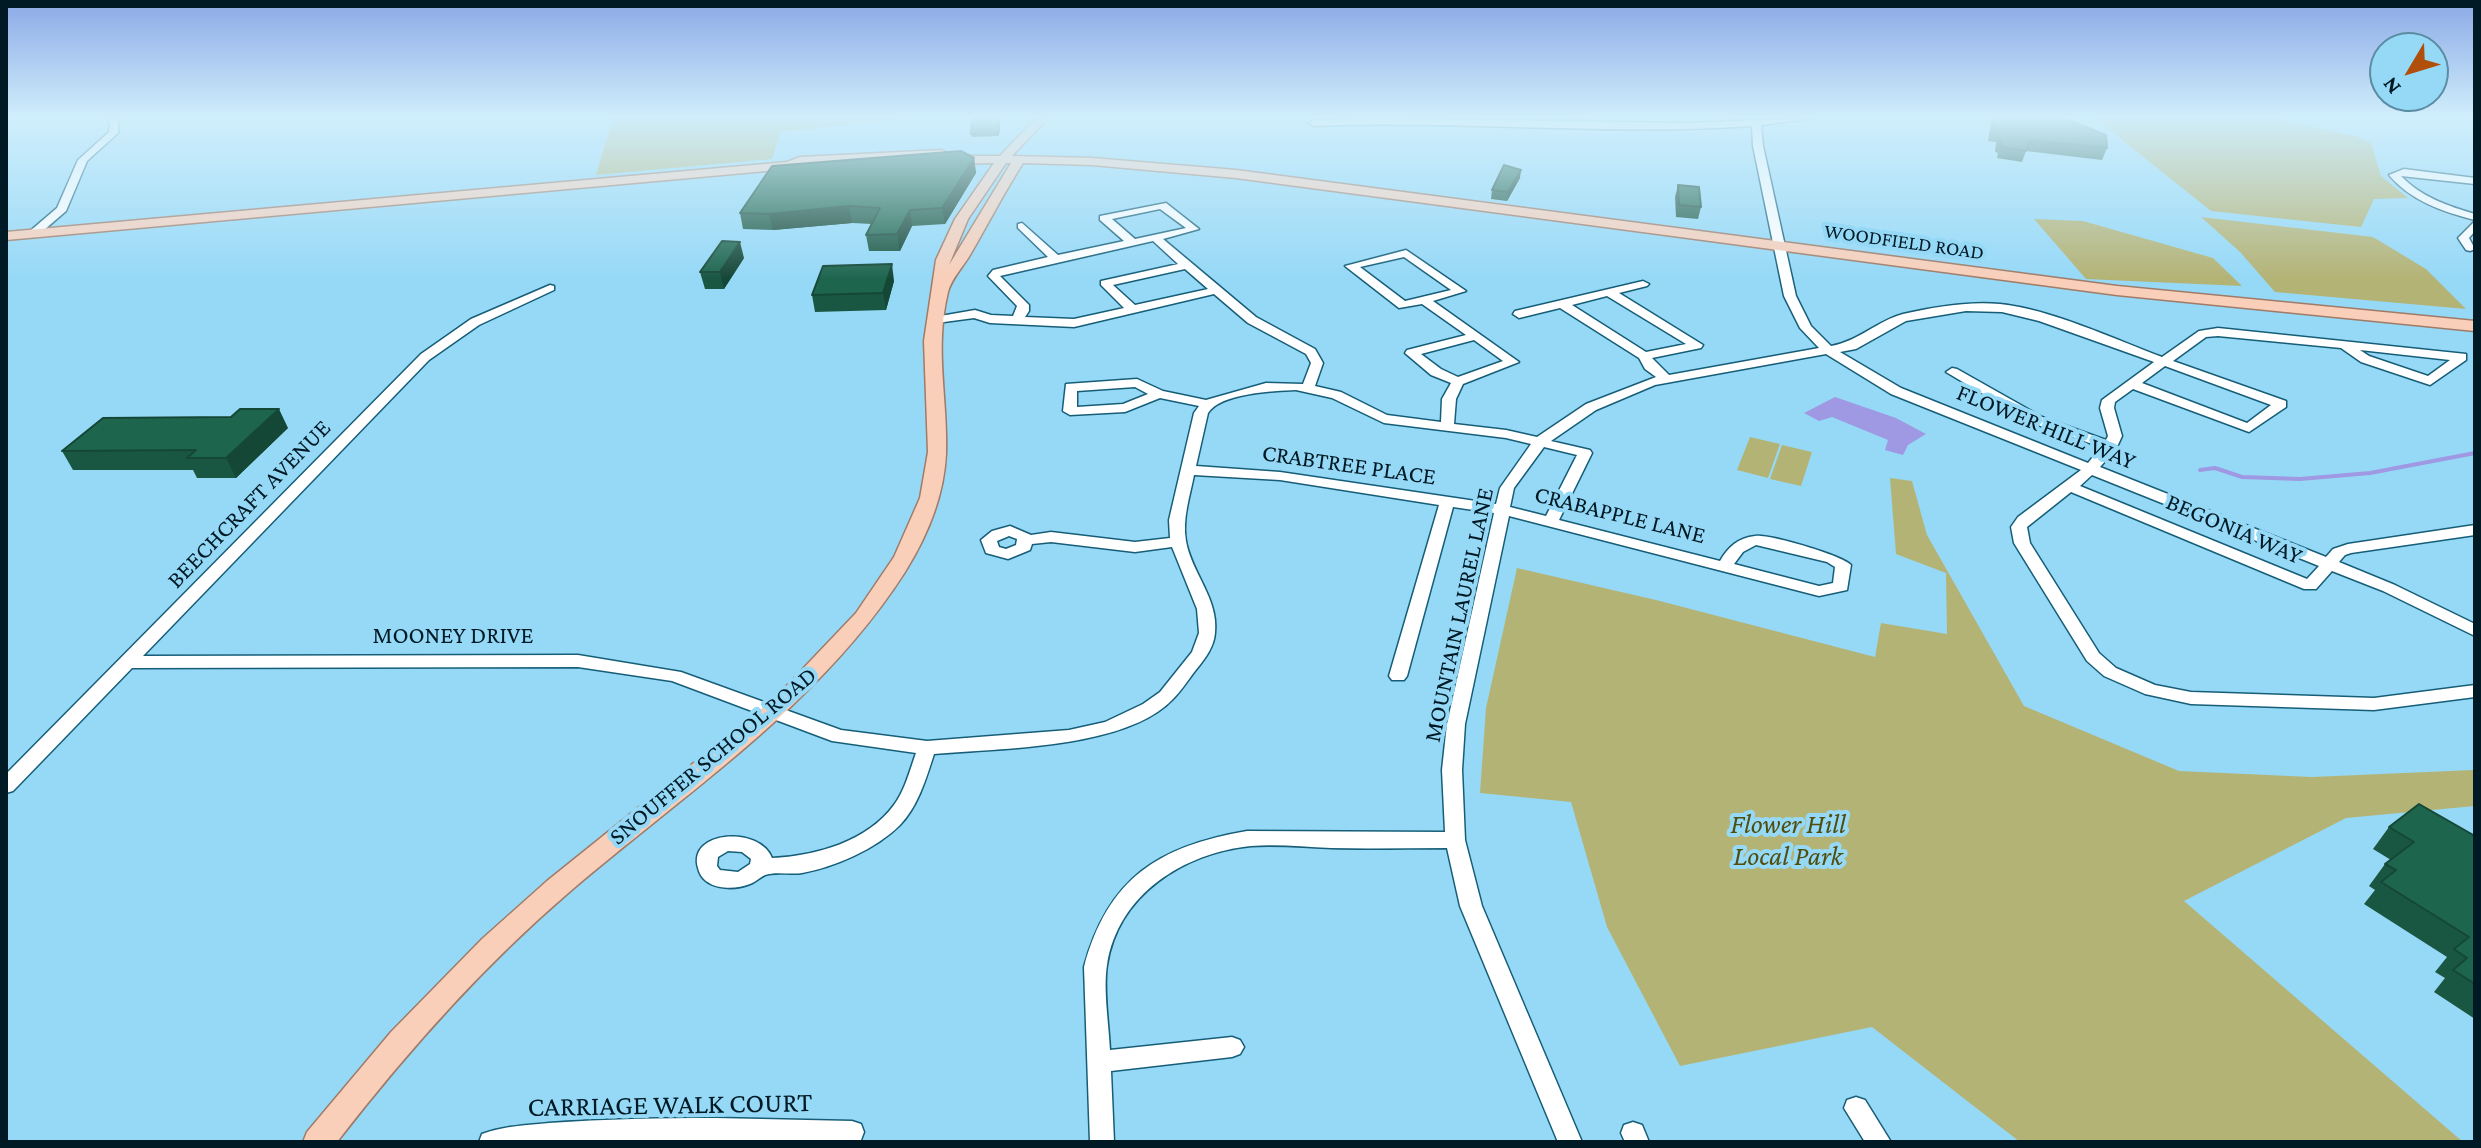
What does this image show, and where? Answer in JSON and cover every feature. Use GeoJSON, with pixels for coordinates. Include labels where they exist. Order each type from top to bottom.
{"type":"FeatureCollection","features":[{"type":"Feature","properties":{"kind":"main road","name":"WOODFIELD ROAD"},"geometry":{"type":"LineString","coordinates":[[6,236],[716,172]]}},
{"type":"Feature","properties":{"kind":"main road"},"geometry":{"type":"LineString","coordinates":[[989,172],[992,175]]}},
{"type":"Feature","properties":{"kind":"main road","name":"SNOUFFER SCHOOL ROAD"},"geometry":{"type":"LineString","coordinates":[[318,1142],[415,1025],[490,947],[558,886],[769,713],[827,658],[867,612],[898,567],[920,522],[936,469],[933,321],[941,288],[942,260],[953,236],[996,172]]}},
{"type":"Feature","properties":{"kind":"main road","name":"SNOUFFER SCHOOL ROAD"},"geometry":{"type":"LineString","coordinates":[[941,288],[961,260],[1007,172]]}},
{"type":"Feature","properties":{"kind":"main road","name":"WOODFIELD ROAD"},"geometry":{"type":"LineString","coordinates":[[1221,172],[1329,183]]}},
{"type":"Feature","properties":{"kind":"main road","name":"WOODFIELD ROAD"},"geometry":{"type":"LineString","coordinates":[[1256,172],[1780,246],[2208,302],[2475,326]]}},
{"type":"Feature","properties":{"kind":"street"},"geometry":{"type":"LineString","coordinates":[[33,234],[62,209],[78,172]]}},
{"type":"Feature","properties":{"kind":"street","name":"FLOWER HILL WAY"},"geometry":{"type":"LineString","coordinates":[[1764,172],[1790,296],[1806,328],[1829,351],[1896,391],[2389,588],[2475,631]]}},
{"type":"Feature","properties":{"kind":"street"},"geometry":{"type":"LineString","coordinates":[[2470,180],[2404,172],[2394,175],[2405,187],[2425,199],[2475,217]]}},
{"type":"Feature","properties":{"kind":"street"},"geometry":{"type":"LineString","coordinates":[[1016,320],[1023,311],[1023,305],[995,274],[1133,243],[1194,229],[1162,205],[1104,218],[1133,243]]}},
{"type":"Feature","properties":{"kind":"street"},"geometry":{"type":"LineString","coordinates":[[2470,248],[2463,238],[2475,224]]}},
{"type":"Feature","properties":{"kind":"street"},"geometry":{"type":"LineString","coordinates":[[1022,226],[1057,260]]}},
{"type":"Feature","properties":{"kind":"street"},"geometry":{"type":"LineString","coordinates":[[1155,238],[1252,320],[1311,352],[1317,363],[1308,387]]}},
{"type":"Feature","properties":{"kind":"street"},"geometry":{"type":"LineString","coordinates":[[1424,300],[1460,291],[1406,253],[1351,266],[1403,305],[1424,300],[1513,362],[1458,381],[1436,372],[1411,353],[1475,336]]}},
{"type":"Feature","properties":{"kind":"street"},"geometry":{"type":"LineString","coordinates":[[1133,310],[1105,283],[1187,265]]}},
{"type":"Feature","properties":{"kind":"street"},"geometry":{"type":"LineString","coordinates":[[1519,314],[1643,284]]}},
{"type":"Feature","properties":{"kind":"street","name":"BEECHCRAFT AVENUE"},"geometry":{"type":"LineString","coordinates":[[6,786],[425,357],[475,322],[550,288]]}},
{"type":"Feature","properties":{"kind":"street"},"geometry":{"type":"LineString","coordinates":[[933,321],[973,324],[990,319],[1074,323],[1217,290]]}},
{"type":"Feature","properties":{"kind":"street"},"geometry":{"type":"LineString","coordinates":[[1608,292],[1697,345],[1644,356]]}},
{"type":"Feature","properties":{"kind":"street"},"geometry":{"type":"LineString","coordinates":[[1562,304],[1644,356],[1650,366],[1665,378]]}},
{"type":"Feature","properties":{"kind":"street","name":"MOUNTAIN LAUREL LANE"},"geometry":{"type":"LineString","coordinates":[[1570,1142],[1471,906],[1455,840],[1452,770],[1456,724],[1507,488],[1541,441],[1591,407],[1665,378],[1829,351],[1862,343],[1903,318],[1983,307],[2043,318],[2281,404],[2249,428],[2132,384]]}},
{"type":"Feature","properties":{"kind":"street"},"geometry":{"type":"LineString","coordinates":[[2344,345],[2365,359],[2430,381],[2462,357],[2344,345],[2209,332],[2163,361],[2107,405],[2115,436],[2111,446],[2068,486],[2023,520],[2019,527],[2022,543],[2093,657],[2110,672],[2130,683],[2191,698],[2374,704],[2475,691]]}},
{"type":"Feature","properties":{"kind":"street"},"geometry":{"type":"LineString","coordinates":[[1952,372],[2037,420],[2111,446]]}},
{"type":"Feature","properties":{"kind":"street"},"geometry":{"type":"LineString","coordinates":[[1447,428],[1449,399],[1458,381]]}},
{"type":"Feature","properties":{"kind":"street"},"geometry":{"type":"LineString","coordinates":[[1159,394],[1125,408],[1070,411],[1071,387],[1137,383],[1159,394],[1207,404],[1253,389],[1282,385],[1308,387],[1336,395],[1384,419],[1506,434],[1585,453],[1551,521]]}},
{"type":"Feature","properties":{"kind":"street"},"geometry":{"type":"LineString","coordinates":[[1027,540],[1051,537],[1135,547],[1178,542],[1177,520],[1201,413],[1207,404]]}},
{"type":"Feature","properties":{"kind":"street","name":"CRABTREE PLACE"},"geometry":{"type":"LineString","coordinates":[[1188,470],[1280,476],[1503,510]]}},
{"type":"Feature","properties":{"kind":"street","name":"BEGONIA WAY"},"geometry":{"type":"LineString","coordinates":[[2068,486],[2310,586],[2329,564]]}},
{"type":"Feature","properties":{"kind":"street"},"geometry":{"type":"LineString","coordinates":[[1398,676],[1447,501]]}},
{"type":"Feature","properties":{"kind":"street","name":"CRABAPPLE LANE"},"geometry":{"type":"LineString","coordinates":[[1503,510],[1551,521],[1725,567],[1819,591],[1841,587],[1843,565],[1833,559],[1758,540],[1742,543],[1731,552],[1725,567]]}},
{"type":"Feature","properties":{"kind":"street"},"geometry":{"type":"LineString","coordinates":[[2329,564],[2339,552],[2348,549],[2475,530]]}},
{"type":"Feature","properties":{"kind":"street","name":"MOONEY DRIVE"},"geometry":{"type":"LineString","coordinates":[[128,662],[578,661],[675,676],[711,687],[769,713],[839,736],[927,748],[1069,736],[1110,727],[1149,708],[1166,696],[1200,653],[1207,633],[1205,609],[1178,542]]}},
{"type":"Feature","properties":{"kind":"street"},"geometry":{"type":"LineString","coordinates":[[759,868],[808,864],[831,856],[886,826],[911,796],[927,748]]}},
{"type":"Feature","properties":{"kind":"street"},"geometry":{"type":"LineString","coordinates":[[1102,1142],[1095,967],[1100,939],[1128,893],[1151,874],[1187,853],[1248,839],[1455,840]]}},
{"type":"Feature","properties":{"kind":"street"},"geometry":{"type":"LineString","coordinates":[[1098,1062],[1232,1047]]}},
{"type":"Feature","properties":{"kind":"street"},"geometry":{"type":"LineString","coordinates":[[1856,1108],[1879,1142]]}},
{"type":"Feature","properties":{"kind":"street","name":"CARRIAGE WALK COURT"},"geometry":{"type":"LineString","coordinates":[[491,1142],[540,1134],[588,1137],[822,1137],[852,1132]]}},
{"type":"Feature","properties":{"kind":"green space"},"geometry":{"type":"Polygon","coordinates":[[[597,172],[634,172],[596,175],[597,172]]]}},
{"type":"Feature","properties":{"kind":"green space"},"geometry":{"type":"Polygon","coordinates":[[[2162,172],[2380,172],[2408,198],[2374,199],[2361,227],[2211,211],[2162,172]]]}},
{"type":"Feature","properties":{"kind":"green space"},"geometry":{"type":"Polygon","coordinates":[[[2201,217],[2373,237],[2426,269],[2466,309],[2275,292],[2240,252],[2201,217]]]}},
{"type":"Feature","properties":{"kind":"green space"},"geometry":{"type":"Polygon","coordinates":[[[2034,219],[2083,221],[2213,258],[2242,286],[2086,279],[2034,219]]]}},
{"type":"Feature","properties":{"kind":"green space"},"geometry":{"type":"Polygon","coordinates":[[[1750,437],[1780,444],[1768,478],[1737,470],[1750,437]]]}},
{"type":"Feature","properties":{"kind":"green space"},"geometry":{"type":"Polygon","coordinates":[[[1782,445],[1812,452],[1801,486],[1770,479],[1782,445]]]}},
{"type":"Feature","properties":{"kind":"green space","name":"Flower Hill Local Park"},"geometry":{"type":"Polygon","coordinates":[[[1890,478],[1912,481],[1927,535],[2024,706],[2179,771],[2312,777],[2475,772],[2475,806],[2346,818],[2184,901],[2463,1142],[2020,1142],[1872,1027],[1680,1066],[1607,927],[1571,802],[1480,793],[1486,708],[1517,568],[1656,600],[1875,657],[1881,623],[1947,634],[1946,573],[1896,554],[1890,478]]]}},
{"type":"Feature","properties":{"kind":"shaded area"},"geometry":{"type":"Polygon","coordinates":[[[1835,397],[1896,418],[1926,434],[1908,445],[1903,455],[1885,450],[1888,440],[1832,417],[1819,421],[1804,413],[1835,397]]]}},
{"type":"Feature","properties":{"kind":"building"},"geometry":{"type":"Polygon","coordinates":[[[768,172],[965,172],[942,208],[910,210],[897,234],[866,235],[880,208],[849,206],[769,214],[740,213],[768,172]]]}},
{"type":"Feature","properties":{"kind":"building"},"geometry":{"type":"Polygon","coordinates":[[[1501,172],[1520,172],[1508,192],[1492,190],[1501,172]]]}},
{"type":"Feature","properties":{"kind":"building"},"geometry":{"type":"Polygon","coordinates":[[[1678,185],[1699,187],[1701,207],[1679,205],[1678,185]]]}},
{"type":"Feature","properties":{"kind":"building"},"geometry":{"type":"Polygon","coordinates":[[[722,241],[740,242],[720,272],[700,272],[722,241]]]}},
{"type":"Feature","properties":{"kind":"building"},"geometry":{"type":"Polygon","coordinates":[[[892,264],[883,293],[812,295],[823,266],[892,264]]]}},
{"type":"Feature","properties":{"kind":"building"},"geometry":{"type":"Polygon","coordinates":[[[240,409],[279,409],[226,458],[187,458],[196,450],[62,451],[103,418],[231,417],[240,409]]]}},
{"type":"Feature","properties":{"kind":"building"},"geometry":{"type":"Polygon","coordinates":[[[2419,804],[2475,836],[2475,984],[2453,970],[2467,958],[2454,949],[2469,937],[2381,882],[2396,870],[2385,864],[2414,842],[2389,827],[2419,804]]]}},
{"type":"Feature","properties":{"kind":"waterway"},"geometry":{"type":"LineString","coordinates":[[2200,470],[2215,468],[2242,477],[2300,479],[2370,473],[2475,453]]}}]}
